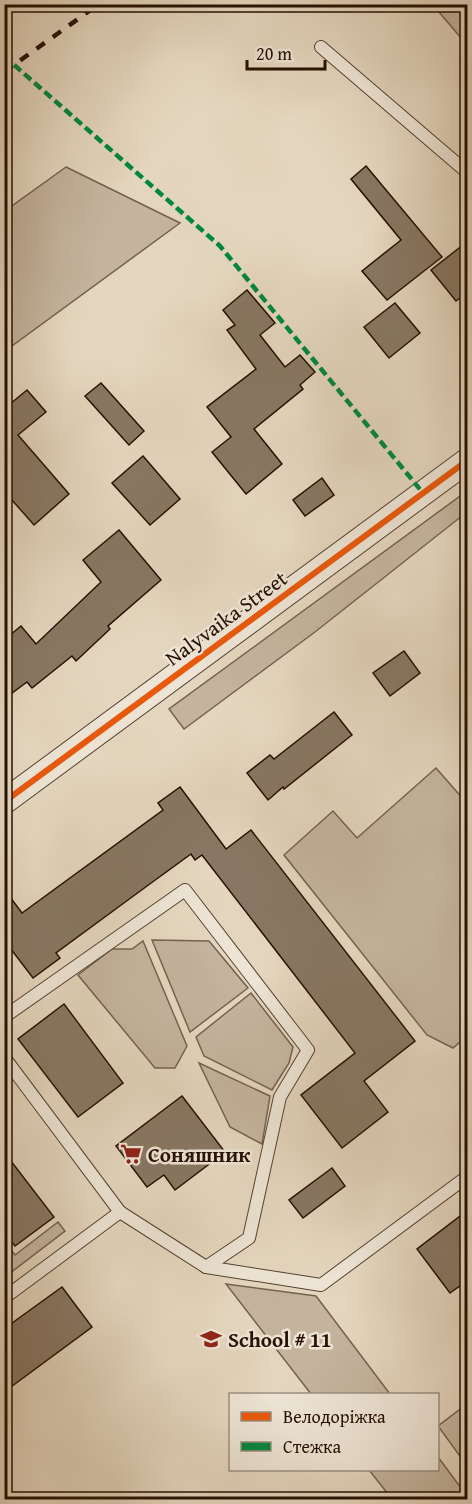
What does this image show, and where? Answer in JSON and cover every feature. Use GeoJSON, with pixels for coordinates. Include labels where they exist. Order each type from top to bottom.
{"type":"FeatureCollection","features":[{"type":"Feature","properties":{"kind":"street","name":"Nalyvaika Street"},"geometry":{"type":"LineString","coordinates":[[4,802],[468,460]]}},
{"type":"Feature","properties":{"kind":"lane"},"geometry":{"type":"LineString","coordinates":[[321,47],[468,173]]}},
{"type":"Feature","properties":{"kind":"lane"},"geometry":{"type":"LineString","coordinates":[[4,1017],[185,890],[308,1050],[280,1097],[249,1238],[206,1267]]}},
{"type":"Feature","properties":{"kind":"lane"},"geometry":{"type":"LineString","coordinates":[[4,1057],[120,1212],[206,1267],[321,1285],[468,1176]]}},
{"type":"Feature","properties":{"kind":"lane"},"geometry":{"type":"LineString","coordinates":[[4,1298],[120,1212]]}},
{"type":"Feature","properties":{"kind":"shaded area"},"geometry":{"type":"Polygon","coordinates":[[[433,5],[467,5],[467,45],[433,5]]]}},
{"type":"Feature","properties":{"kind":"shaded area"},"geometry":{"type":"Polygon","coordinates":[[[66,167],[180,223],[5,351],[5,211],[66,167]]]}},
{"type":"Feature","properties":{"kind":"shaded area"},"geometry":{"type":"Polygon","coordinates":[[[467,491],[467,512],[315,632],[184,729],[169,709],[467,491]]]}},
{"type":"Feature","properties":{"kind":"shaded area"},"geometry":{"type":"Polygon","coordinates":[[[436,768],[464,800],[467,798],[467,1036],[453,1048],[427,1035],[284,855],[333,811],[357,838],[436,768]]]}},
{"type":"Feature","properties":{"kind":"shaded area"},"geometry":{"type":"Polygon","coordinates":[[[152,940],[209,941],[248,988],[190,1032],[152,940]]]}},
{"type":"Feature","properties":{"kind":"shaded area"},"geometry":{"type":"Polygon","coordinates":[[[143,941],[187,1046],[175,1068],[155,1068],[78,975],[112,949],[132,949],[143,941]]]}},
{"type":"Feature","properties":{"kind":"shaded area"},"geometry":{"type":"Polygon","coordinates":[[[251,993],[293,1047],[289,1063],[272,1090],[204,1056],[196,1037],[251,993]]]}},
{"type":"Feature","properties":{"kind":"shaded area"},"geometry":{"type":"Polygon","coordinates":[[[199,1063],[270,1096],[262,1144],[230,1127],[199,1063]]]}},
{"type":"Feature","properties":{"kind":"shaded area"},"geometry":{"type":"Polygon","coordinates":[[[58,1222],[65,1231],[5,1277],[5,1242],[15,1255],[58,1222]]]}},
{"type":"Feature","properties":{"kind":"shaded area"},"geometry":{"type":"Polygon","coordinates":[[[226,1284],[316,1296],[389,1393],[310,1393],[226,1284]]]}},
{"type":"Feature","properties":{"kind":"shaded area"},"geometry":{"type":"Polygon","coordinates":[[[467,1404],[467,1466],[439,1427],[467,1404]]]}},
{"type":"Feature","properties":{"kind":"shaded area"},"geometry":{"type":"Polygon","coordinates":[[[439,1458],[467,1496],[467,1499],[392,1499],[370,1471],[439,1471],[439,1458]]]}},
{"type":"Feature","properties":{"kind":"building"},"geometry":{"type":"Polygon","coordinates":[[[366,166],[442,257],[387,300],[362,271],[401,240],[351,179],[366,166]]]}},
{"type":"Feature","properties":{"kind":"building"},"geometry":{"type":"Polygon","coordinates":[[[468,241],[468,292],[456,301],[431,270],[468,241]]]}},
{"type":"Feature","properties":{"kind":"building"},"geometry":{"type":"Polygon","coordinates":[[[247,290],[275,323],[260,335],[285,367],[300,355],[315,372],[300,385],[303,389],[254,429],[282,464],[246,494],[212,452],[231,437],[207,407],[256,369],[227,330],[235,325],[223,310],[247,290]]]}},
{"type":"Feature","properties":{"kind":"building"},"geometry":{"type":"Polygon","coordinates":[[[395,303],[420,333],[389,358],[364,327],[395,303]]]}},
{"type":"Feature","properties":{"kind":"building"},"geometry":{"type":"Polygon","coordinates":[[[101,383],[144,431],[129,445],[85,396],[101,383]]]}},
{"type":"Feature","properties":{"kind":"building"},"geometry":{"type":"Polygon","coordinates":[[[27,390],[46,412],[18,435],[69,494],[34,525],[4,491],[4,409],[27,390]]]}},
{"type":"Feature","properties":{"kind":"building"},"geometry":{"type":"Polygon","coordinates":[[[143,456],[180,499],[150,525],[112,483],[143,456]]]}},
{"type":"Feature","properties":{"kind":"building"},"geometry":{"type":"Polygon","coordinates":[[[322,478],[334,495],[305,516],[293,500],[322,478]]]}},
{"type":"Feature","properties":{"kind":"building"},"geometry":{"type":"Polygon","coordinates":[[[119,530],[161,580],[108,626],[110,629],[76,661],[72,656],[32,688],[27,682],[4,699],[4,640],[21,626],[36,644],[101,582],[83,560],[119,530]]]}},
{"type":"Feature","properties":{"kind":"building"},"geometry":{"type":"Polygon","coordinates":[[[404,651],[420,673],[390,696],[373,673],[404,651]]]}},
{"type":"Feature","properties":{"kind":"building"},"geometry":{"type":"Polygon","coordinates":[[[334,712],[352,735],[268,800],[247,773],[270,755],[274,759],[334,712]]]}},
{"type":"Feature","properties":{"kind":"building"},"geometry":{"type":"Polygon","coordinates":[[[180,787],[226,849],[251,830],[415,1041],[364,1081],[388,1112],[342,1148],[301,1095],[355,1053],[202,855],[195,860],[191,854],[147,886],[56,953],[60,958],[33,978],[4,940],[4,889],[22,913],[163,810],[158,803],[180,787]]]}},
{"type":"Feature","properties":{"kind":"building"},"geometry":{"type":"Polygon","coordinates":[[[64,1004],[123,1083],[78,1117],[18,1039],[64,1004]]]}},
{"type":"Feature","properties":{"kind":"building"},"geometry":{"type":"Polygon","coordinates":[[[182,1096],[225,1152],[175,1190],[164,1175],[147,1187],[116,1146],[182,1096]]]}},
{"type":"Feature","properties":{"kind":"building"},"geometry":{"type":"Polygon","coordinates":[[[4,1152],[54,1217],[15,1246],[4,1232],[4,1152]]]}},
{"type":"Feature","properties":{"kind":"building"},"geometry":{"type":"Polygon","coordinates":[[[332,1168],[345,1186],[303,1218],[289,1200],[332,1168]]]}},
{"type":"Feature","properties":{"kind":"building"},"geometry":{"type":"Polygon","coordinates":[[[468,1210],[468,1280],[450,1293],[417,1249],[468,1210]]]}},
{"type":"Feature","properties":{"kind":"building"},"geometry":{"type":"Polygon","coordinates":[[[62,1287],[92,1327],[4,1392],[4,1329],[62,1287]]]}},
{"type":"Feature","properties":{"kind":"railway"},"geometry":{"type":"LineString","coordinates":[[4,72],[99,4]]}},
{"type":"Feature","properties":{"kind":"marked path"},"geometry":{"type":"LineString","coordinates":[[4,56],[220,246],[423,493]]}},
{"type":"Feature","properties":{"kind":"cycle path"},"geometry":{"type":"LineString","coordinates":[[4,802],[468,460]]}},
{"type":"Feature","properties":{"kind":"place","name":"Соняшник"},"geometry":{"type":"Point","coordinates":[131,1154]}},
{"type":"Feature","properties":{"kind":"place","name":"School # 11"},"geometry":{"type":"Point","coordinates":[211,1339]}}]}
